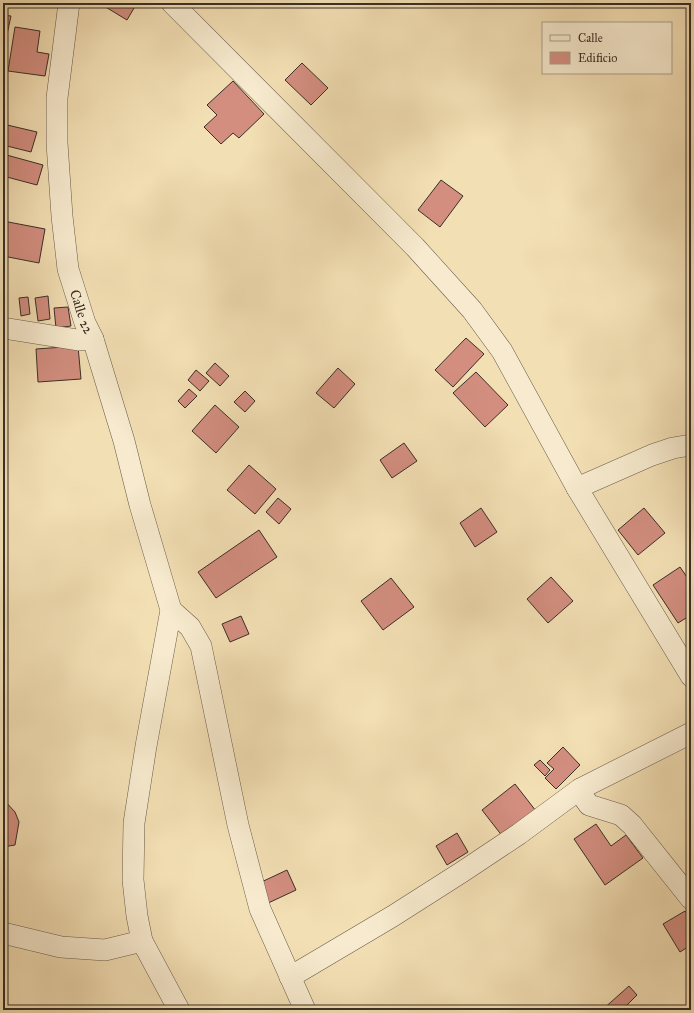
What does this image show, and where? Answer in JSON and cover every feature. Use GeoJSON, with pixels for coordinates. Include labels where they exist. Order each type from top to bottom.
{"type":"FeatureCollection","features":[{"type":"Feature","properties":{"kind":"street","name":"Calle 22"},"geometry":{"type":"LineString","coordinates":[[69,3],[57,98],[57,143],[62,216],[68,269],[86,323],[93,339],[124,441],[140,505],[170,610]]}},
{"type":"Feature","properties":{"kind":"street"},"geometry":{"type":"LineString","coordinates":[[172,3],[415,248],[472,310],[502,351],[577,488],[691,676]]}},
{"type":"Feature","properties":{"kind":"street"},"geometry":{"type":"LineString","coordinates":[[3,328],[78,340],[93,339]]}},
{"type":"Feature","properties":{"kind":"street"},"geometry":{"type":"LineString","coordinates":[[577,488],[652,455],[673,448],[691,445]]}},
{"type":"Feature","properties":{"kind":"street"},"geometry":{"type":"LineString","coordinates":[[170,610],[134,823],[133,880],[137,916],[142,941],[179,1010]]}},
{"type":"Feature","properties":{"kind":"street"},"geometry":{"type":"LineString","coordinates":[[170,610],[190,627],[202,646],[238,825],[260,909],[305,1010]]}},
{"type":"Feature","properties":{"kind":"street"},"geometry":{"type":"LineString","coordinates":[[290,977],[393,916],[462,872],[519,834],[580,789],[691,733]]}},
{"type":"Feature","properties":{"kind":"street"},"geometry":{"type":"LineString","coordinates":[[580,789],[589,805],[621,814],[632,825],[691,899]]}},
{"type":"Feature","properties":{"kind":"street"},"geometry":{"type":"LineString","coordinates":[[3,933],[61,947],[105,950],[142,941]]}},
{"type":"Feature","properties":{"kind":"building"},"geometry":{"type":"Polygon","coordinates":[[[99,3],[137,3],[127,20],[99,3]]]}},
{"type":"Feature","properties":{"kind":"building"},"geometry":{"type":"Polygon","coordinates":[[[3,15],[11,16],[5,44],[3,43],[3,15]]]}},
{"type":"Feature","properties":{"kind":"building"},"geometry":{"type":"Polygon","coordinates":[[[15,27],[40,31],[37,52],[49,54],[45,76],[8,71],[15,27]]]}},
{"type":"Feature","properties":{"kind":"building"},"geometry":{"type":"Polygon","coordinates":[[[302,63],[328,88],[311,105],[285,80],[302,63]]]}},
{"type":"Feature","properties":{"kind":"building"},"geometry":{"type":"Polygon","coordinates":[[[233,81],[264,114],[239,138],[233,133],[221,144],[204,127],[217,115],[207,105],[233,81]]]}},
{"type":"Feature","properties":{"kind":"building"},"geometry":{"type":"Polygon","coordinates":[[[3,124],[37,132],[31,152],[3,145],[3,124]]]}},
{"type":"Feature","properties":{"kind":"building"},"geometry":{"type":"Polygon","coordinates":[[[3,154],[43,165],[37,185],[3,176],[3,154]]]}},
{"type":"Feature","properties":{"kind":"building"},"geometry":{"type":"Polygon","coordinates":[[[441,180],[463,196],[440,227],[418,210],[441,180]]]}},
{"type":"Feature","properties":{"kind":"building"},"geometry":{"type":"Polygon","coordinates":[[[3,221],[45,229],[39,263],[3,256],[3,221]]]}},
{"type":"Feature","properties":{"kind":"building"},"geometry":{"type":"Polygon","coordinates":[[[48,296],[50,319],[38,321],[35,298],[48,296]]]}},
{"type":"Feature","properties":{"kind":"building"},"geometry":{"type":"Polygon","coordinates":[[[28,297],[30,314],[21,316],[19,298],[28,297]]]}},
{"type":"Feature","properties":{"kind":"building"},"geometry":{"type":"Polygon","coordinates":[[[68,307],[71,326],[56,328],[54,308],[68,307]]]}},
{"type":"Feature","properties":{"kind":"building"},"geometry":{"type":"Polygon","coordinates":[[[466,338],[484,354],[453,387],[435,370],[466,338]]]}},
{"type":"Feature","properties":{"kind":"building"},"geometry":{"type":"Polygon","coordinates":[[[78,346],[81,379],[38,382],[36,349],[78,346]]]}},
{"type":"Feature","properties":{"kind":"building"},"geometry":{"type":"Polygon","coordinates":[[[215,363],[229,376],[220,386],[206,373],[215,363]]]}},
{"type":"Feature","properties":{"kind":"building"},"geometry":{"type":"Polygon","coordinates":[[[338,368],[355,384],[334,408],[316,393],[338,368]]]}},
{"type":"Feature","properties":{"kind":"building"},"geometry":{"type":"Polygon","coordinates":[[[196,370],[209,381],[200,391],[188,380],[196,370]]]}},
{"type":"Feature","properties":{"kind":"building"},"geometry":{"type":"Polygon","coordinates":[[[476,372],[508,405],[485,427],[453,393],[476,372]]]}},
{"type":"Feature","properties":{"kind":"building"},"geometry":{"type":"Polygon","coordinates":[[[189,389],[197,396],[185,408],[178,401],[189,389]]]}},
{"type":"Feature","properties":{"kind":"building"},"geometry":{"type":"Polygon","coordinates":[[[245,391],[255,401],[245,412],[234,402],[245,391]]]}},
{"type":"Feature","properties":{"kind":"building"},"geometry":{"type":"Polygon","coordinates":[[[215,405],[239,427],[216,453],[192,431],[215,405]]]}},
{"type":"Feature","properties":{"kind":"building"},"geometry":{"type":"Polygon","coordinates":[[[404,443],[417,461],[392,478],[380,460],[404,443]]]}},
{"type":"Feature","properties":{"kind":"building"},"geometry":{"type":"Polygon","coordinates":[[[249,465],[276,489],[255,514],[227,490],[249,465]]]}},
{"type":"Feature","properties":{"kind":"building"},"geometry":{"type":"Polygon","coordinates":[[[278,498],[291,509],[279,524],[266,512],[278,498]]]}},
{"type":"Feature","properties":{"kind":"building"},"geometry":{"type":"Polygon","coordinates":[[[481,508],[497,532],[475,547],[460,523],[481,508]]]}},
{"type":"Feature","properties":{"kind":"building"},"geometry":{"type":"Polygon","coordinates":[[[644,508],[665,533],[638,555],[618,530],[644,508]]]}},
{"type":"Feature","properties":{"kind":"building"},"geometry":{"type":"Polygon","coordinates":[[[259,530],[277,557],[216,598],[198,572],[259,530]]]}},
{"type":"Feature","properties":{"kind":"building"},"geometry":{"type":"Polygon","coordinates":[[[680,567],[691,583],[691,615],[678,623],[653,585],[680,567]]]}},
{"type":"Feature","properties":{"kind":"building"},"geometry":{"type":"Polygon","coordinates":[[[551,577],[573,601],[548,623],[527,599],[551,577]]]}},
{"type":"Feature","properties":{"kind":"building"},"geometry":{"type":"Polygon","coordinates":[[[391,578],[414,607],[383,630],[361,601],[391,578]]]}},
{"type":"Feature","properties":{"kind":"building"},"geometry":{"type":"Polygon","coordinates":[[[241,616],[249,634],[230,642],[222,624],[241,616]]]}},
{"type":"Feature","properties":{"kind":"building"},"geometry":{"type":"Polygon","coordinates":[[[563,747],[580,765],[556,789],[545,778],[554,769],[547,763],[563,747]]]}},
{"type":"Feature","properties":{"kind":"building"},"geometry":{"type":"Polygon","coordinates":[[[540,760],[550,770],[545,776],[534,765],[540,760]]]}},
{"type":"Feature","properties":{"kind":"building"},"geometry":{"type":"Polygon","coordinates":[[[515,784],[536,811],[503,837],[482,810],[515,784]]]}},
{"type":"Feature","properties":{"kind":"building"},"geometry":{"type":"Polygon","coordinates":[[[3,799],[15,812],[19,822],[15,845],[3,847],[3,799]]]}},
{"type":"Feature","properties":{"kind":"building"},"geometry":{"type":"Polygon","coordinates":[[[596,824],[611,846],[626,835],[643,858],[605,885],[574,839],[596,824]]]}},
{"type":"Feature","properties":{"kind":"building"},"geometry":{"type":"Polygon","coordinates":[[[457,833],[468,852],[447,865],[436,846],[457,833]]]}},
{"type":"Feature","properties":{"kind":"building"},"geometry":{"type":"Polygon","coordinates":[[[287,870],[296,890],[264,905],[255,885],[287,870]]]}},
{"type":"Feature","properties":{"kind":"building"},"geometry":{"type":"Polygon","coordinates":[[[685,911],[691,920],[691,945],[680,952],[663,924],[685,911]]]}},
{"type":"Feature","properties":{"kind":"building"},"geometry":{"type":"Polygon","coordinates":[[[629,986],[637,995],[622,1010],[602,1010],[629,986]]]}}]}
